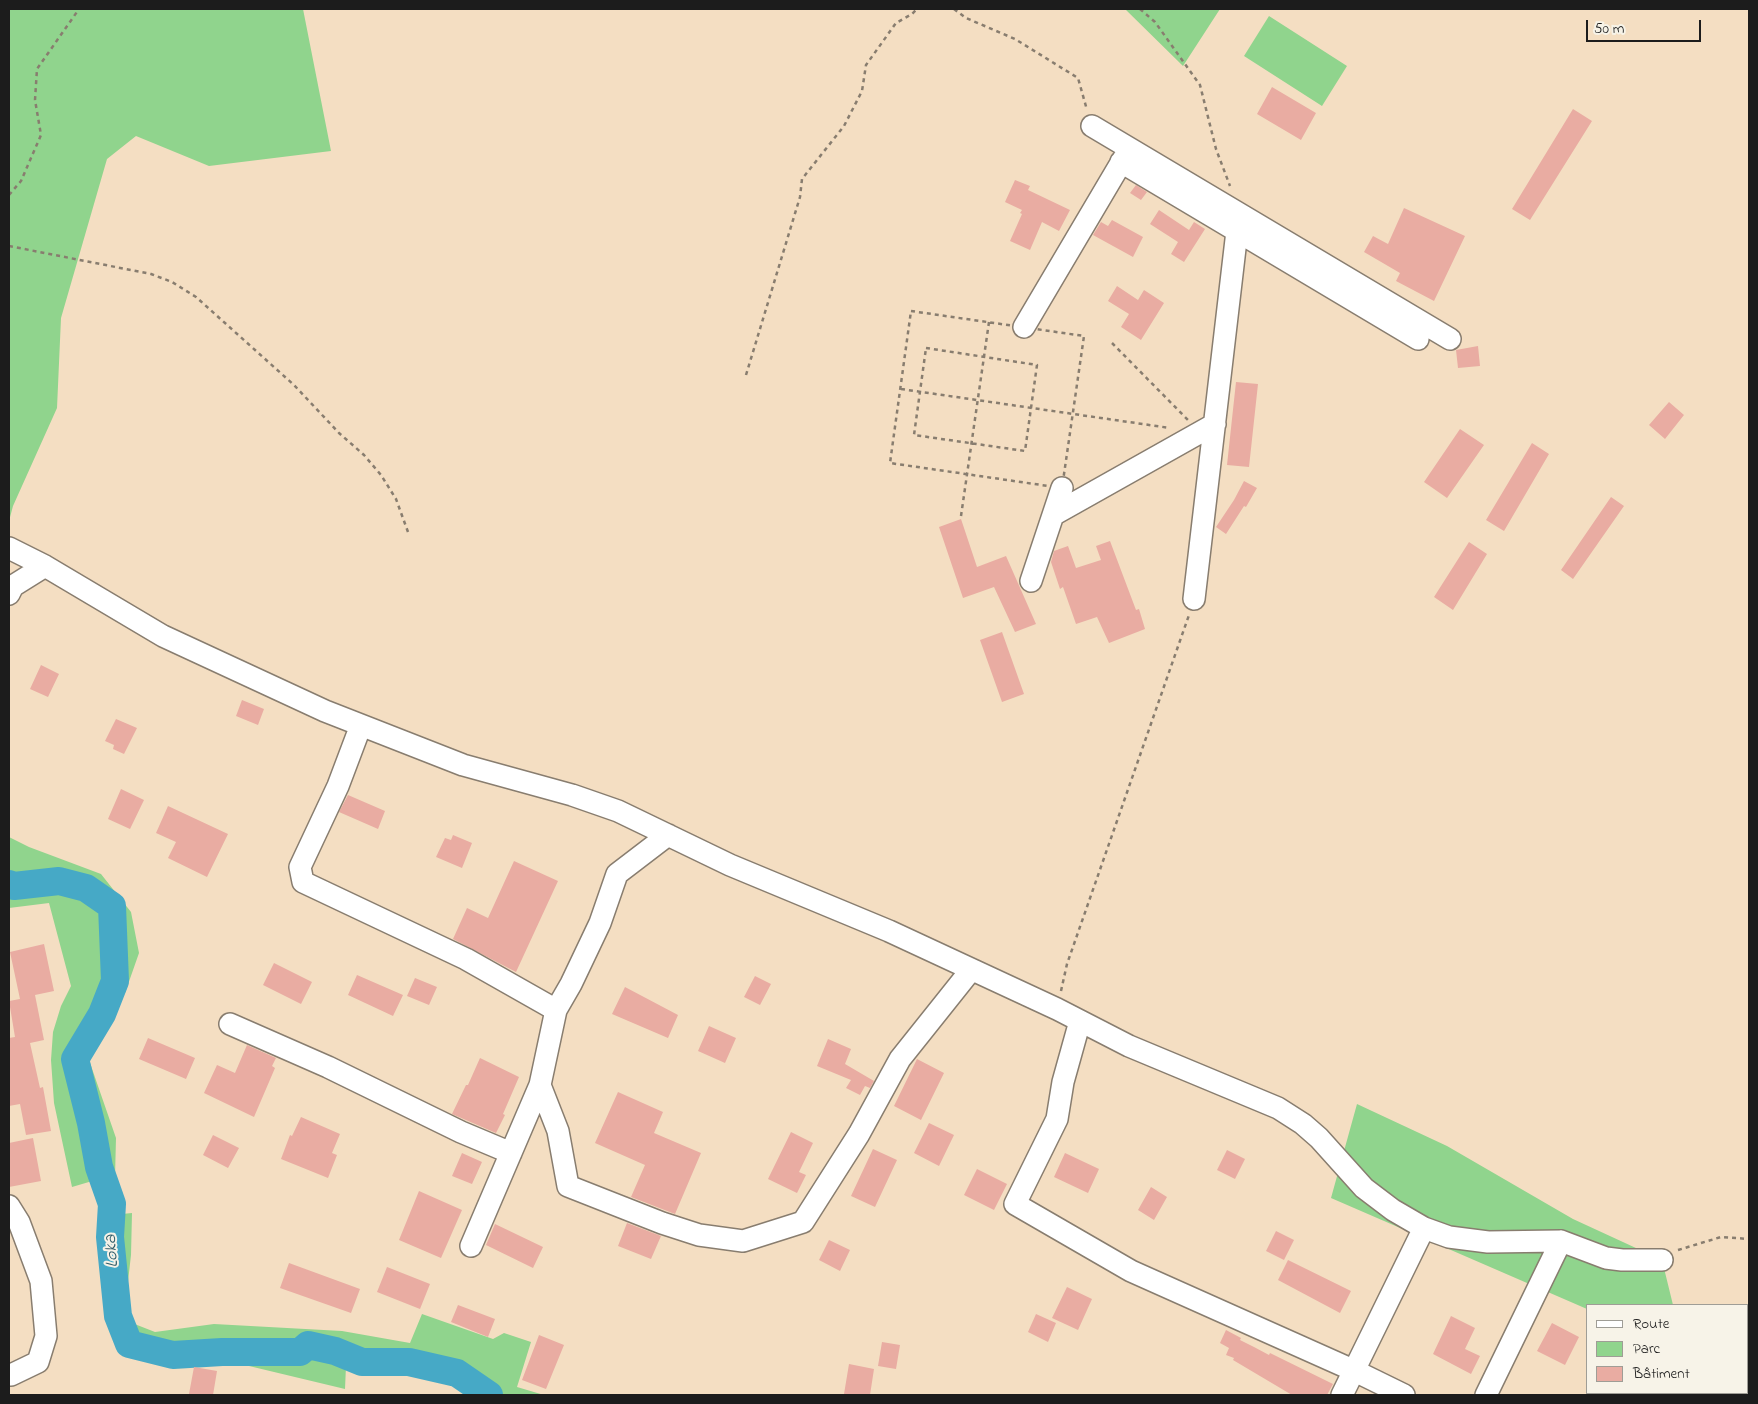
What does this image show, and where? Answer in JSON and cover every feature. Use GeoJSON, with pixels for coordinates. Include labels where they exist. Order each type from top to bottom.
{"type":"FeatureCollection","features":[{"type":"Feature","properties":{"kind":"street"},"geometry":{"type":"LineString","coordinates":[[1092,126],[1125,155],[1239,223],[1450,339]]}},
{"type":"Feature","properties":{"kind":"street"},"geometry":{"type":"LineString","coordinates":[[1024,327],[1125,155]]}},
{"type":"Feature","properties":{"kind":"street"},"geometry":{"type":"LineString","coordinates":[[1239,223],[1418,339]]}},
{"type":"Feature","properties":{"kind":"street"},"geometry":{"type":"LineString","coordinates":[[1194,599],[1208,428],[1239,223]]}},
{"type":"Feature","properties":{"kind":"street"},"geometry":{"type":"LineString","coordinates":[[1053,515],[1208,428]]}},
{"type":"Feature","properties":{"kind":"street"},"geometry":{"type":"LineString","coordinates":[[1031,581],[1062,488]]}},
{"type":"Feature","properties":{"kind":"street"},"geometry":{"type":"LineString","coordinates":[[9,548],[45,566],[163,636],[325,711],[463,765],[572,795],[618,811],[730,865],[889,931],[1057,1009],[1129,1046],[1278,1108],[1303,1124],[1319,1138],[1364,1188],[1392,1210],[1424,1228],[1449,1237],[1488,1242],[1561,1241],[1606,1258],[1662,1260]]}},
{"type":"Feature","properties":{"kind":"street"},"geometry":{"type":"LineString","coordinates":[[9,594],[14,586],[45,566]]}},
{"type":"Feature","properties":{"kind":"street"},"geometry":{"type":"LineString","coordinates":[[362,725],[338,786],[300,867],[303,882],[466,959],[556,1010]]}},
{"type":"Feature","properties":{"kind":"street"},"geometry":{"type":"LineString","coordinates":[[471,1246],[540,1085],[556,1010],[571,984],[600,923],[617,874],[668,835]]}},
{"type":"Feature","properties":{"kind":"street"},"geometry":{"type":"LineString","coordinates":[[540,1085],[558,1131],[568,1186],[662,1223],[699,1235],[742,1241],[803,1222],[860,1134],[900,1059],[971,970]]}},
{"type":"Feature","properties":{"kind":"street"},"geometry":{"type":"LineString","coordinates":[[1080,1021],[1063,1082],[1056,1119],[1015,1204],[1130,1271],[1355,1371],[1404,1395]]}},
{"type":"Feature","properties":{"kind":"street"},"geometry":{"type":"LineString","coordinates":[[230,1024],[328,1067],[461,1132],[511,1153]]}},
{"type":"Feature","properties":{"kind":"street"},"geometry":{"type":"LineString","coordinates":[[9,1206],[19,1222],[40,1281],[46,1336],[38,1362],[9,1375]]}},
{"type":"Feature","properties":{"kind":"street"},"geometry":{"type":"LineString","coordinates":[[1342,1395],[1424,1228]]}},
{"type":"Feature","properties":{"kind":"street"},"geometry":{"type":"LineString","coordinates":[[1486,1395],[1561,1241]]}},
{"type":"Feature","properties":{"kind":"path"},"geometry":{"type":"LineString","coordinates":[[9,195],[21,181],[41,136],[35,100],[37,69],[79,9]]}},
{"type":"Feature","properties":{"kind":"path"},"geometry":{"type":"LineString","coordinates":[[746,375],[800,198],[802,179],[844,126],[862,91],[866,65],[896,22],[912,14],[917,9]]}},
{"type":"Feature","properties":{"kind":"path"},"geometry":{"type":"LineString","coordinates":[[954,9],[966,18],[1015,39],[1078,78],[1092,126]]}},
{"type":"Feature","properties":{"kind":"path"},"geometry":{"type":"LineString","coordinates":[[1140,9],[1155,22],[1200,85],[1216,149],[1230,186]]}},
{"type":"Feature","properties":{"kind":"path"},"geometry":{"type":"LineString","coordinates":[[9,246],[151,274],[172,282],[196,297],[294,385],[339,433],[364,454],[381,475],[396,499],[408,532]]}},
{"type":"Feature","properties":{"kind":"path"},"geometry":{"type":"LineString","coordinates":[[911,311],[1024,327],[1084,336],[1062,488],[890,463],[911,311]]}},
{"type":"Feature","properties":{"kind":"path"},"geometry":{"type":"LineString","coordinates":[[961,516],[989,322]]}},
{"type":"Feature","properties":{"kind":"path"},"geometry":{"type":"LineString","coordinates":[[1112,343],[1208,428]]}},
{"type":"Feature","properties":{"kind":"path"},"geometry":{"type":"LineString","coordinates":[[926,348],[984,357],[1037,364],[1025,451],[914,435],[926,348]]}},
{"type":"Feature","properties":{"kind":"path"},"geometry":{"type":"LineString","coordinates":[[900,389],[1171,428]]}},
{"type":"Feature","properties":{"kind":"path"},"geometry":{"type":"LineString","coordinates":[[1057,1009],[1067,964],[1194,599]]}},
{"type":"Feature","properties":{"kind":"path"},"geometry":{"type":"LineString","coordinates":[[1662,1260],[1666,1254],[1721,1237],[1749,1239]]}},
{"type":"Feature","properties":{"kind":"green space"},"geometry":{"type":"Polygon","coordinates":[[[9,9],[303,9],[331,151],[209,166],[136,136],[107,159],[61,318],[57,408],[13,506],[9,521],[9,9]]]}},
{"type":"Feature","properties":{"kind":"green space"},"geometry":{"type":"Polygon","coordinates":[[[1125,9],[1220,9],[1183,66],[1125,9]]]}},
{"type":"Feature","properties":{"kind":"green space"},"geometry":{"type":"Polygon","coordinates":[[[1269,16],[1347,66],[1322,106],[1244,56],[1269,16]]]}},
{"type":"Feature","properties":{"kind":"green space"},"geometry":{"type":"Polygon","coordinates":[[[9,837],[29,847],[101,874],[131,912],[139,953],[125,993],[97,1031],[89,1060],[116,1138],[115,1177],[99,1179],[72,1187],[54,1103],[51,1060],[53,1032],[61,1006],[71,986],[49,903],[9,908],[9,837]]]}},
{"type":"Feature","properties":{"kind":"green space"},"geometry":{"type":"Polygon","coordinates":[[[1357,1104],[1447,1146],[1573,1219],[1662,1260],[1673,1304],[1586,1304],[1586,1309],[1331,1198],[1357,1104]]]}},
{"type":"Feature","properties":{"kind":"green space"},"geometry":{"type":"Polygon","coordinates":[[[132,1213],[131,1255],[125,1308],[132,1323],[155,1332],[214,1324],[342,1331],[410,1343],[422,1314],[493,1339],[504,1333],[531,1342],[517,1387],[544,1395],[491,1395],[462,1388],[413,1366],[346,1366],[345,1389],[249,1366],[191,1356],[159,1358],[129,1354],[116,1323],[105,1258],[102,1216],[132,1213]]]}},
{"type":"Feature","properties":{"kind":"building"},"geometry":{"type":"Polygon","coordinates":[[[1272,87],[1316,113],[1301,140],[1257,114],[1272,87]]]}},
{"type":"Feature","properties":{"kind":"building"},"geometry":{"type":"Polygon","coordinates":[[[1573,109],[1592,121],[1530,220],[1512,209],[1573,109]]]}},
{"type":"Feature","properties":{"kind":"building"},"geometry":{"type":"Polygon","coordinates":[[[1015,180],[1030,186],[1028,190],[1070,210],[1059,231],[1042,222],[1030,250],[1010,241],[1022,214],[1020,213],[1022,210],[1005,202],[1015,180]]]}},
{"type":"Feature","properties":{"kind":"building"},"geometry":{"type":"Polygon","coordinates":[[[1136,185],[1147,192],[1141,200],[1130,193],[1136,185]]]}},
{"type":"Feature","properties":{"kind":"building"},"geometry":{"type":"Polygon","coordinates":[[[1404,208],[1465,236],[1434,301],[1396,281],[1400,273],[1364,252],[1373,236],[1388,244],[1404,208]]]}},
{"type":"Feature","properties":{"kind":"building"},"geometry":{"type":"Polygon","coordinates":[[[1159,210],[1189,230],[1194,222],[1205,229],[1184,262],[1171,254],[1178,242],[1150,224],[1159,210]]]}},
{"type":"Feature","properties":{"kind":"building"},"geometry":{"type":"Polygon","coordinates":[[[1112,220],[1143,237],[1133,257],[1093,235],[1101,222],[1108,226],[1112,220]]]}},
{"type":"Feature","properties":{"kind":"building"},"geometry":{"type":"Polygon","coordinates":[[[1117,286],[1138,300],[1144,290],[1164,303],[1141,340],[1121,327],[1129,314],[1108,301],[1117,286]]]}},
{"type":"Feature","properties":{"kind":"building"},"geometry":{"type":"Polygon","coordinates":[[[1478,346],[1480,366],[1458,368],[1456,350],[1478,346]]]}},
{"type":"Feature","properties":{"kind":"building"},"geometry":{"type":"Polygon","coordinates":[[[1236,382],[1258,384],[1249,467],[1227,465],[1236,382]]]}},
{"type":"Feature","properties":{"kind":"building"},"geometry":{"type":"Polygon","coordinates":[[[1669,402],[1684,415],[1665,439],[1649,425],[1669,402]]]}},
{"type":"Feature","properties":{"kind":"building"},"geometry":{"type":"Polygon","coordinates":[[[1460,429],[1484,445],[1447,498],[1424,482],[1460,429]]]}},
{"type":"Feature","properties":{"kind":"building"},"geometry":{"type":"Polygon","coordinates":[[[1532,443],[1549,454],[1504,531],[1486,520],[1532,443]]]}},
{"type":"Feature","properties":{"kind":"building"},"geometry":{"type":"Polygon","coordinates":[[[1244,481],[1257,488],[1226,534],[1216,527],[1244,481]]]}},
{"type":"Feature","properties":{"kind":"building"},"geometry":{"type":"Polygon","coordinates":[[[1611,497],[1624,506],[1573,579],[1561,570],[1611,497]]]}},
{"type":"Feature","properties":{"kind":"building"},"geometry":{"type":"Polygon","coordinates":[[[961,519],[977,567],[1006,556],[1036,624],[1015,632],[994,587],[963,598],[939,527],[961,519]]]}},
{"type":"Feature","properties":{"kind":"building"},"geometry":{"type":"Polygon","coordinates":[[[1110,541],[1136,610],[1139,609],[1145,629],[1109,643],[1097,617],[1076,624],[1063,587],[1060,589],[1051,562],[1054,551],[1068,546],[1076,568],[1101,560],[1096,546],[1110,541]]]}},
{"type":"Feature","properties":{"kind":"building"},"geometry":{"type":"Polygon","coordinates":[[[1469,542],[1487,554],[1453,610],[1434,597],[1469,542]]]}},
{"type":"Feature","properties":{"kind":"building"},"geometry":{"type":"Polygon","coordinates":[[[1002,632],[1024,694],[1002,702],[980,640],[1002,632]]]}},
{"type":"Feature","properties":{"kind":"building"},"geometry":{"type":"Polygon","coordinates":[[[41,665],[59,674],[48,697],[30,689],[41,665]]]}},
{"type":"Feature","properties":{"kind":"building"},"geometry":{"type":"Polygon","coordinates":[[[242,700],[264,709],[258,725],[236,716],[242,700]]]}},
{"type":"Feature","properties":{"kind":"building"},"geometry":{"type":"Polygon","coordinates":[[[116,719],[137,728],[124,754],[113,749],[114,745],[105,741],[116,719]]]}},
{"type":"Feature","properties":{"kind":"building"},"geometry":{"type":"Polygon","coordinates":[[[121,789],[144,800],[130,829],[108,819],[121,789]]]}},
{"type":"Feature","properties":{"kind":"building"},"geometry":{"type":"Polygon","coordinates":[[[348,795],[385,811],[378,829],[339,812],[348,795]]]}},
{"type":"Feature","properties":{"kind":"building"},"geometry":{"type":"Polygon","coordinates":[[[168,806],[228,834],[207,877],[168,858],[176,842],[156,833],[168,806]]]}},
{"type":"Feature","properties":{"kind":"building"},"geometry":{"type":"Polygon","coordinates":[[[453,835],[472,843],[462,868],[436,857],[445,838],[451,840],[453,835]]]}},
{"type":"Feature","properties":{"kind":"building"},"geometry":{"type":"Polygon","coordinates":[[[514,861],[558,881],[516,972],[453,939],[467,908],[488,918],[514,861]]]}},
{"type":"Feature","properties":{"kind":"building"},"geometry":{"type":"Polygon","coordinates":[[[44,944],[54,991],[35,995],[44,1040],[30,1043],[40,1088],[43,1087],[51,1131],[26,1135],[20,1104],[9,1106],[9,1038],[15,1037],[9,1001],[20,999],[10,952],[44,944]]]}},
{"type":"Feature","properties":{"kind":"building"},"geometry":{"type":"Polygon","coordinates":[[[274,963],[312,982],[301,1004],[263,985],[274,963]]]}},
{"type":"Feature","properties":{"kind":"building"},"geometry":{"type":"Polygon","coordinates":[[[357,975],[403,995],[393,1016],[348,995],[357,975]]]}},
{"type":"Feature","properties":{"kind":"building"},"geometry":{"type":"Polygon","coordinates":[[[755,976],[771,984],[760,1005],[744,997],[755,976]]]}},
{"type":"Feature","properties":{"kind":"building"},"geometry":{"type":"Polygon","coordinates":[[[415,978],[437,987],[429,1005],[407,996],[415,978]]]}},
{"type":"Feature","properties":{"kind":"building"},"geometry":{"type":"Polygon","coordinates":[[[625,987],[678,1015],[668,1038],[612,1014],[625,987]]]}},
{"type":"Feature","properties":{"kind":"building"},"geometry":{"type":"Polygon","coordinates":[[[709,1026],[736,1038],[725,1063],[698,1051],[709,1026]]]}},
{"type":"Feature","properties":{"kind":"building"},"geometry":{"type":"Polygon","coordinates":[[[148,1038],[195,1058],[186,1079],[139,1059],[148,1038]]]}},
{"type":"Feature","properties":{"kind":"building"},"geometry":{"type":"Polygon","coordinates":[[[828,1039],[851,1049],[845,1064],[874,1081],[870,1088],[865,1086],[860,1095],[846,1088],[851,1080],[817,1066],[828,1039]]]}},
{"type":"Feature","properties":{"kind":"building"},"geometry":{"type":"Polygon","coordinates":[[[247,1045],[276,1058],[272,1066],[275,1068],[254,1117],[204,1093],[217,1065],[235,1073],[247,1045]]]}},
{"type":"Feature","properties":{"kind":"building"},"geometry":{"type":"Polygon","coordinates":[[[480,1058],[519,1077],[496,1133],[452,1114],[480,1058]]]}},
{"type":"Feature","properties":{"kind":"building"},"geometry":{"type":"Polygon","coordinates":[[[917,1059],[944,1073],[921,1120],[894,1106],[917,1059]]]}},
{"type":"Feature","properties":{"kind":"building"},"geometry":{"type":"Polygon","coordinates":[[[618,1092],[663,1112],[654,1133],[701,1153],[675,1214],[631,1197],[645,1165],[595,1143],[618,1092]]]}},
{"type":"Feature","properties":{"kind":"building"},"geometry":{"type":"Polygon","coordinates":[[[301,1117],[340,1134],[332,1153],[337,1155],[328,1178],[281,1159],[290,1135],[292,1136],[301,1117]]]}},
{"type":"Feature","properties":{"kind":"building"},"geometry":{"type":"Polygon","coordinates":[[[929,1123],[954,1135],[939,1166],[914,1153],[929,1123]]]}},
{"type":"Feature","properties":{"kind":"building"},"geometry":{"type":"Polygon","coordinates":[[[791,1132],[813,1143],[799,1172],[806,1175],[797,1193],[768,1179],[791,1132]]]}},
{"type":"Feature","properties":{"kind":"building"},"geometry":{"type":"Polygon","coordinates":[[[213,1135],[239,1148],[228,1168],[203,1155],[213,1135]]]}},
{"type":"Feature","properties":{"kind":"building"},"geometry":{"type":"Polygon","coordinates":[[[33,1138],[41,1181],[9,1187],[9,1143],[33,1138]]]}},
{"type":"Feature","properties":{"kind":"building"},"geometry":{"type":"Polygon","coordinates":[[[873,1149],[897,1160],[875,1207],[851,1196],[873,1149]]]}},
{"type":"Feature","properties":{"kind":"building"},"geometry":{"type":"Polygon","coordinates":[[[1227,1150],[1245,1159],[1235,1179],[1217,1170],[1227,1150]]]}},
{"type":"Feature","properties":{"kind":"building"},"geometry":{"type":"Polygon","coordinates":[[[462,1153],[482,1162],[472,1184],[452,1176],[462,1153]]]}},
{"type":"Feature","properties":{"kind":"building"},"geometry":{"type":"Polygon","coordinates":[[[1065,1153],[1099,1169],[1088,1193],[1054,1177],[1065,1153]]]}},
{"type":"Feature","properties":{"kind":"building"},"geometry":{"type":"Polygon","coordinates":[[[977,1169],[1007,1184],[994,1210],[964,1195],[977,1169]]]}},
{"type":"Feature","properties":{"kind":"building"},"geometry":{"type":"Polygon","coordinates":[[[1151,1187],[1167,1197],[1154,1220],[1138,1210],[1151,1187]]]}},
{"type":"Feature","properties":{"kind":"building"},"geometry":{"type":"Polygon","coordinates":[[[419,1191],[462,1210],[441,1258],[399,1240],[419,1191]]]}},
{"type":"Feature","properties":{"kind":"building"},"geometry":{"type":"Polygon","coordinates":[[[627,1223],[661,1236],[651,1259],[618,1246],[627,1223]]]}},
{"type":"Feature","properties":{"kind":"building"},"geometry":{"type":"Polygon","coordinates":[[[495,1224],[543,1247],[533,1268],[486,1245],[495,1224]]]}},
{"type":"Feature","properties":{"kind":"building"},"geometry":{"type":"Polygon","coordinates":[[[1276,1231],[1294,1240],[1284,1260],[1266,1251],[1276,1231]]]}},
{"type":"Feature","properties":{"kind":"building"},"geometry":{"type":"Polygon","coordinates":[[[829,1240],[850,1250],[840,1271],[819,1260],[829,1240]]]}},
{"type":"Feature","properties":{"kind":"building"},"geometry":{"type":"Polygon","coordinates":[[[1288,1260],[1351,1291],[1340,1313],[1278,1280],[1288,1260]]]}},
{"type":"Feature","properties":{"kind":"building"},"geometry":{"type":"Polygon","coordinates":[[[289,1263],[360,1289],[351,1313],[280,1288],[289,1263]]]}},
{"type":"Feature","properties":{"kind":"building"},"geometry":{"type":"Polygon","coordinates":[[[387,1267],[430,1284],[420,1309],[377,1292],[387,1267]]]}},
{"type":"Feature","properties":{"kind":"building"},"geometry":{"type":"Polygon","coordinates":[[[1067,1287],[1092,1299],[1078,1330],[1052,1318],[1067,1287]]]}},
{"type":"Feature","properties":{"kind":"building"},"geometry":{"type":"Polygon","coordinates":[[[458,1305],[495,1319],[488,1337],[451,1322],[458,1305]]]}},
{"type":"Feature","properties":{"kind":"building"},"geometry":{"type":"Polygon","coordinates":[[[1036,1314],[1056,1323],[1048,1342],[1028,1332],[1036,1314]]]}},
{"type":"Feature","properties":{"kind":"building"},"geometry":{"type":"Polygon","coordinates":[[[1451,1316],[1475,1328],[1465,1349],[1480,1356],[1471,1374],[1433,1354],[1451,1316]]]}},
{"type":"Feature","properties":{"kind":"building"},"geometry":{"type":"Polygon","coordinates":[[[1552,1323],[1579,1337],[1565,1365],[1537,1351],[1552,1323]]]}},
{"type":"Feature","properties":{"kind":"building"},"geometry":{"type":"Polygon","coordinates":[[[1226,1330],[1241,1338],[1240,1340],[1269,1355],[1270,1353],[1333,1384],[1327,1395],[1292,1395],[1233,1360],[1234,1358],[1226,1355],[1229,1348],[1220,1343],[1226,1330]]]}},
{"type":"Feature","properties":{"kind":"building"},"geometry":{"type":"Polygon","coordinates":[[[539,1335],[564,1345],[546,1389],[522,1380],[539,1335]]]}},
{"type":"Feature","properties":{"kind":"building"},"geometry":{"type":"Polygon","coordinates":[[[882,1342],[900,1345],[896,1369],[878,1366],[882,1342]]]}},
{"type":"Feature","properties":{"kind":"building"},"geometry":{"type":"Polygon","coordinates":[[[849,1364],[874,1369],[870,1395],[844,1394],[849,1364]]]}},
{"type":"Feature","properties":{"kind":"building"},"geometry":{"type":"Polygon","coordinates":[[[194,1367],[217,1371],[213,1395],[189,1394],[194,1367]]]}},
{"type":"Feature","properties":{"kind":"waterway","name":"Loka"},"geometry":{"type":"LineString","coordinates":[[9,884],[14,886],[59,881],[86,888],[112,906],[115,981],[102,1014],[75,1059],[91,1123],[99,1167],[112,1204],[110,1237],[118,1316],[129,1344],[173,1355],[222,1352],[300,1352],[308,1345],[335,1351],[362,1362],[409,1362],[457,1373],[489,1395]]}}]}
